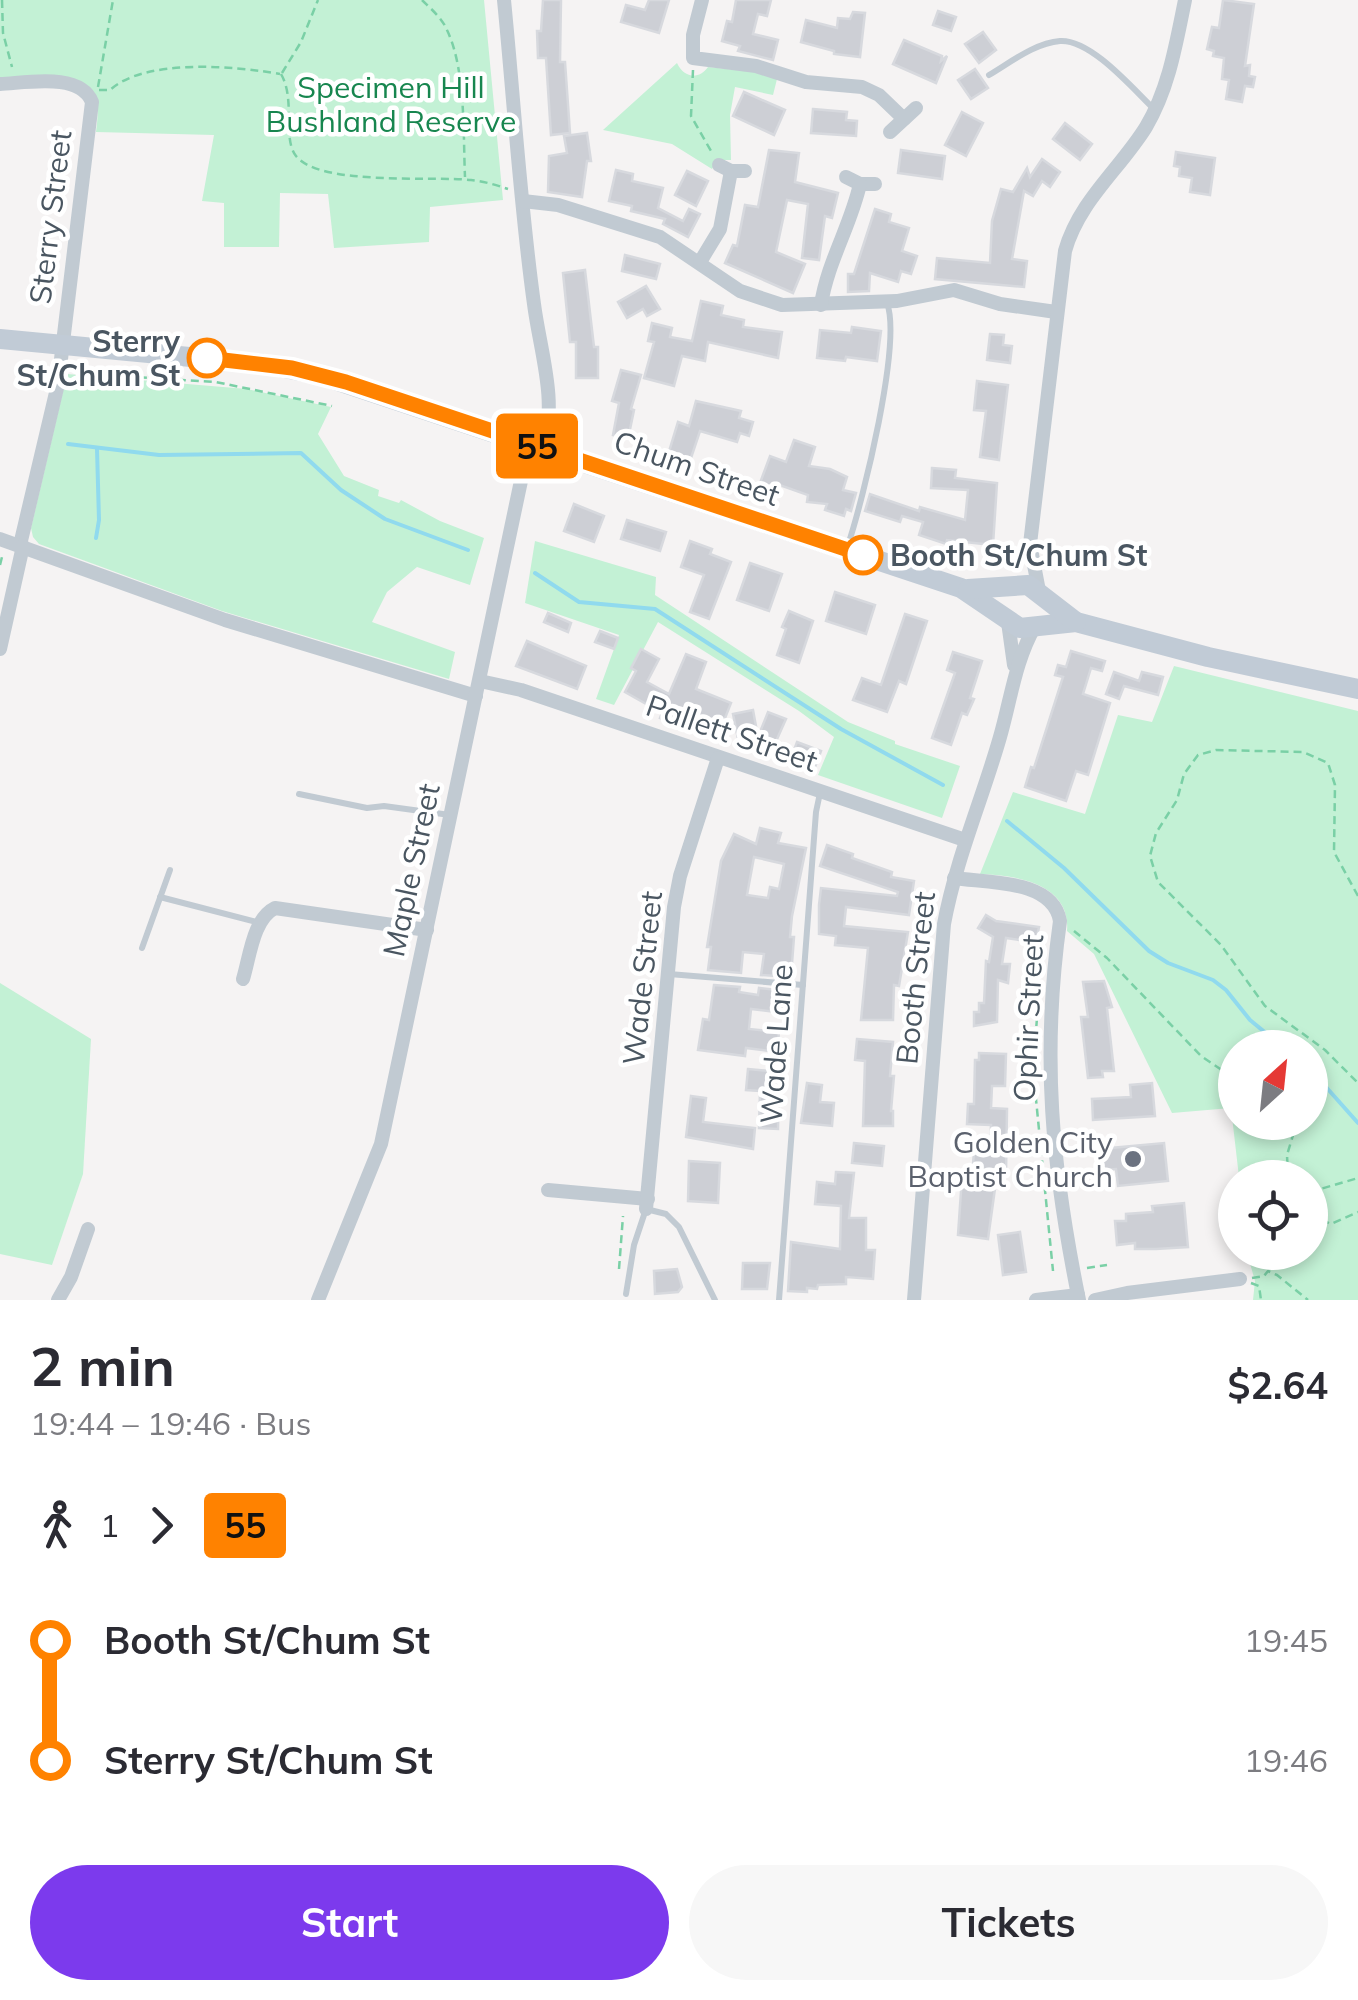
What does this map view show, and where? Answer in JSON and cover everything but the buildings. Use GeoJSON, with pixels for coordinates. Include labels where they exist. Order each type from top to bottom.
{"type":"FeatureCollection","features":[{"type":"Feature","properties":{"kind":"street","name":"Maple Street"},"geometry":{"type":"LineString","coordinates":[[318,1300],[381,1144],[478,688],[536,445],[549,421],[504,0]]}},
{"type":"Feature","properties":{"kind":"street"},"geometry":{"type":"LineString","coordinates":[[702,0],[693,35],[693,58],[756,66],[806,82],[862,86],[910,114],[890,132]]}},
{"type":"Feature","properties":{"kind":"street"},"geometry":{"type":"LineString","coordinates":[[1184,0],[1171,66],[1155,110],[1132,148],[1074,225],[1065,250],[1030,544],[1002,606],[1007,620],[1020,628],[1076,622],[1208,657],[1358,689]]}},
{"type":"Feature","properties":{"kind":"street"},"geometry":{"type":"LineString","coordinates":[[0,84],[74,84],[94,93]]}},
{"type":"Feature","properties":{"kind":"street","name":"Sterry Street"},"geometry":{"type":"LineString","coordinates":[[0,649],[58,384],[94,93]]}},
{"type":"Feature","properties":{"kind":"street"},"geometry":{"type":"LineString","coordinates":[[700,262],[720,230],[732,169]]}},
{"type":"Feature","properties":{"kind":"street"},"geometry":{"type":"LineString","coordinates":[[821,305],[860,182]]}},
{"type":"Feature","properties":{"kind":"street"},"geometry":{"type":"LineString","coordinates":[[523,198],[660,237],[753,297],[782,305],[886,302],[954,290],[1012,307],[1056,312]]}},
{"type":"Feature","properties":{"kind":"street","name":"Chum Street"},"geometry":{"type":"LineString","coordinates":[[0,339],[292,368],[373,391],[962,588],[1007,620]]}},
{"type":"Feature","properties":{"kind":"street","name":"Pallett Street"},"geometry":{"type":"LineString","coordinates":[[2,544],[21,545],[226,620],[478,688],[521,690],[965,840]]}},
{"type":"Feature","properties":{"kind":"street"},"geometry":{"type":"LineString","coordinates":[[1030,544],[1046,611],[1036,625]]}},
{"type":"Feature","properties":{"kind":"street"},"geometry":{"type":"LineString","coordinates":[[1011,587],[1028,585],[1076,622]]}},
{"type":"Feature","properties":{"kind":"street","name":"Chum Street"},"geometry":{"type":"LineString","coordinates":[[962,588],[1011,587]]}},
{"type":"Feature","properties":{"kind":"street","name":"Booth Street"},"geometry":{"type":"LineString","coordinates":[[1007,620],[1015,671]]}},
{"type":"Feature","properties":{"kind":"street","name":"Booth Street"},"geometry":{"type":"LineString","coordinates":[[914,1300],[941,948],[965,840],[999,739],[1015,671],[1036,625]]}},
{"type":"Feature","properties":{"kind":"street","name":"Wade Street"},"geometry":{"type":"LineString","coordinates":[[647,1204],[680,876],[718,758]]}},
{"type":"Feature","properties":{"kind":"street","name":"Ophir Street"},"geometry":{"type":"LineString","coordinates":[[954,878],[1040,893],[1058,911],[1049,1094],[1079,1298]]}},
{"type":"Feature","properties":{"kind":"street"},"geometry":{"type":"LineString","coordinates":[[244,978],[260,923],[275,908],[427,930]]}},
{"type":"Feature","properties":{"kind":"street"},"geometry":{"type":"LineString","coordinates":[[548,1190],[647,1204]]}},
{"type":"Feature","properties":{"kind":"street"},"geometry":{"type":"LineString","coordinates":[[58,1300],[72,1276],[88,1229]]}},
{"type":"Feature","properties":{"kind":"street"},"geometry":{"type":"LineString","coordinates":[[1095,1300],[1240,1279]]}},
{"type":"Feature","properties":{"kind":"street"},"geometry":{"type":"LineString","coordinates":[[1036,1300],[1079,1298]]}},
{"type":"Feature","properties":{"kind":"lane"},"geometry":{"type":"LineString","coordinates":[[989,75],[1030,51],[1068,42],[1080,45],[1104,62],[1155,110]]}},
{"type":"Feature","properties":{"kind":"lane"},"geometry":{"type":"LineString","coordinates":[[846,550],[887,372],[891,314],[886,302]]}},
{"type":"Feature","properties":{"kind":"lane","name":"Wade Lane"},"geometry":{"type":"LineString","coordinates":[[779,1300],[820,792]]}},
{"type":"Feature","properties":{"kind":"lane"},"geometry":{"type":"LineString","coordinates":[[299,794],[367,808],[384,806],[451,815]]}},
{"type":"Feature","properties":{"kind":"lane"},"geometry":{"type":"LineString","coordinates":[[142,948],[170,870]]}},
{"type":"Feature","properties":{"kind":"lane"},"geometry":{"type":"LineString","coordinates":[[160,897],[260,923]]}},
{"type":"Feature","properties":{"kind":"lane"},"geometry":{"type":"LineString","coordinates":[[668,974],[803,985]]}},
{"type":"Feature","properties":{"kind":"lane"},"geometry":{"type":"LineString","coordinates":[[647,1204],[679,1227],[714,1300]]}},
{"type":"Feature","properties":{"kind":"lane","name":"Wade Street"},"geometry":{"type":"LineString","coordinates":[[626,1294],[634,1245],[647,1204]]}},
{"type":"Feature","properties":{"kind":"path"},"geometry":{"type":"LineString","coordinates":[[2,0],[3,33],[16,84]]}},
{"type":"Feature","properties":{"kind":"path"},"geometry":{"type":"LineString","coordinates":[[113,0],[94,93],[110,90],[121,80],[180,67],[238,67],[281,74]]}},
{"type":"Feature","properties":{"kind":"path"},"geometry":{"type":"LineString","coordinates":[[281,74],[301,42],[318,0]]}},
{"type":"Feature","properties":{"kind":"path"},"geometry":{"type":"LineString","coordinates":[[422,0],[447,28],[453,50],[463,113],[465,180]]}},
{"type":"Feature","properties":{"kind":"path"},"geometry":{"type":"LineString","coordinates":[[693,58],[691,116],[732,169]]}},
{"type":"Feature","properties":{"kind":"path"},"geometry":{"type":"LineString","coordinates":[[281,74],[290,90],[292,147],[304,163],[330,173],[465,180],[496,185],[523,198]]}},
{"type":"Feature","properties":{"kind":"path"},"geometry":{"type":"LineString","coordinates":[[87,374],[216,382],[332,406]]}},
{"type":"Feature","properties":{"kind":"path"},"geometry":{"type":"LineString","coordinates":[[0,565],[2,544]]}},
{"type":"Feature","properties":{"kind":"path"},"geometry":{"type":"LineString","coordinates":[[1358,896],[1334,852],[1334,784],[1328,762],[1303,752],[1216,750],[1198,755],[1190,764],[1177,800],[1151,844],[1151,868],[1158,882],[1221,945],[1265,1006],[1326,1050],[1358,1083]]}},
{"type":"Feature","properties":{"kind":"path"},"geometry":{"type":"LineString","coordinates":[[1060,922],[1107,958],[1201,1056],[1218,1068]]}},
{"type":"Feature","properties":{"kind":"path"},"geometry":{"type":"LineString","coordinates":[[1328,1187],[1358,1178]]}},
{"type":"Feature","properties":{"kind":"path"},"geometry":{"type":"LineString","coordinates":[[1328,1222],[1332,1224],[1358,1212]]}},
{"type":"Feature","properties":{"kind":"path"},"geometry":{"type":"LineString","coordinates":[[618,1283],[623,1216]]}},
{"type":"Feature","properties":{"kind":"path"},"geometry":{"type":"LineString","coordinates":[[1085,1268],[1108,1266]]}},
{"type":"Feature","properties":{"kind":"path"},"geometry":{"type":"LineString","coordinates":[[1240,1279],[1264,1276],[1268,1271],[1308,1300]]}},
{"type":"Feature","properties":{"kind":"path"},"geometry":{"type":"LineString","coordinates":[[1240,1279],[1260,1286],[1261,1300]]}},
{"type":"Feature","properties":{"kind":"green space","name":"Specimen Hill Bushland Reserve"},"geometry":{"type":"Polygon","coordinates":[[[0,0],[484,0],[503,200],[430,207],[429,242],[334,248],[328,194],[280,193],[279,247],[224,247],[224,203],[202,201],[214,135],[96,132],[96,100],[83,83],[74,79],[0,79],[0,0]]]}},
{"type":"Feature","properties":{"kind":"green space"},"geometry":{"type":"Polygon","coordinates":[[[677,63],[692,76],[708,67],[756,72],[777,79],[773,95],[735,87],[730,115],[731,160],[717,160],[712,169],[672,144],[603,130],[677,63]]]}},
{"type":"Feature","properties":{"kind":"green space"},"geometry":{"type":"Polygon","coordinates":[[[67,374],[247,389],[331,407],[318,434],[344,476],[379,490],[378,496],[399,503],[401,500],[484,538],[470,585],[417,567],[387,592],[372,622],[455,652],[449,679],[222,611],[39,544],[31,528],[67,374]]]}},
{"type":"Feature","properties":{"kind":"green space"},"geometry":{"type":"Polygon","coordinates":[[[535,541],[656,577],[655,595],[848,722],[895,744],[960,766],[942,818],[818,775],[834,737],[658,622],[614,705],[596,699],[619,635],[525,603],[535,541]]]}},
{"type":"Feature","properties":{"kind":"green space"},"geometry":{"type":"Polygon","coordinates":[[[1174,666],[1358,711],[1358,1300],[1253,1300],[1252,1270],[1328,1270],[1328,1160],[1237,1160],[1235,1140],[1328,1140],[1328,1030],[1218,1030],[1218,1109],[1172,1113],[1094,954],[1067,931],[1060,902],[1039,885],[1025,880],[980,874],[1013,792],[1085,814],[1118,715],[1152,722],[1174,666]]]}},
{"type":"Feature","properties":{"kind":"green space"},"geometry":{"type":"Polygon","coordinates":[[[0,983],[91,1039],[83,1174],[52,1265],[0,1254],[0,983]]]}},
{"type":"Feature","properties":{"kind":"waterway"},"geometry":{"type":"LineString","coordinates":[[68,444],[159,455],[301,453],[341,490],[385,519],[468,550]]}},
{"type":"Feature","properties":{"kind":"waterway"},"geometry":{"type":"LineString","coordinates":[[96,538],[97,449]]}},
{"type":"Feature","properties":{"kind":"waterway"},"geometry":{"type":"LineString","coordinates":[[535,573],[579,602],[655,609],[841,729],[943,785]]}},
{"type":"Feature","properties":{"kind":"waterway"},"geometry":{"type":"LineString","coordinates":[[1007,821],[1064,868],[1149,951],[1168,963],[1213,980],[1262,1030]]}},
{"type":"Feature","properties":{"kind":"waterway"},"geometry":{"type":"LineString","coordinates":[[1328,1089],[1358,1123]]}},
{"type":"Feature","properties":{"kind":"bus line","name":"55"},"geometry":{"type":"LineString","coordinates":[[207,358],[292,368],[346,382],[863,555]]}},
{"type":"Feature","properties":{"kind":"place","name":"Sterry St/Chum St"},"geometry":{"type":"Point","coordinates":[207,358]}},
{"type":"Feature","properties":{"kind":"place","name":"Booth St/Chum St"},"geometry":{"type":"Point","coordinates":[863,555]}},
{"type":"Feature","properties":{"kind":"place","name":"Golden City Baptist Church"},"geometry":{"type":"Point","coordinates":[1133,1159]}}]}
